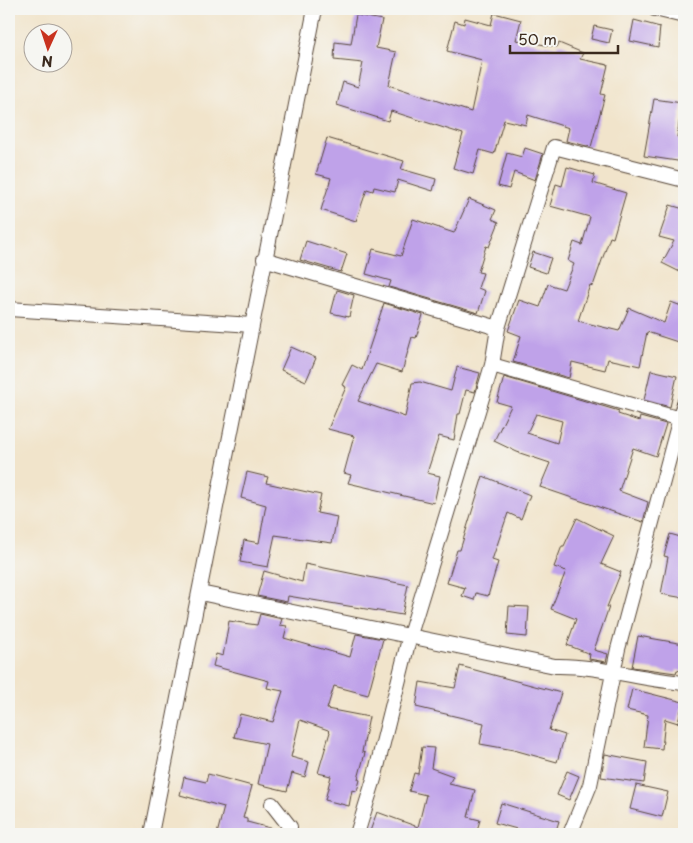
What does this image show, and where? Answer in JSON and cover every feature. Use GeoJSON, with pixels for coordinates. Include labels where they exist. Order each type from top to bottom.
{"type":"FeatureCollection","features":[{"type":"Feature","properties":{"kind":"street"},"geometry":{"type":"LineString","coordinates":[[151,834],[314,9]]}},
{"type":"Feature","properties":{"kind":"street"},"geometry":{"type":"LineString","coordinates":[[655,9],[684,16]]}},
{"type":"Feature","properties":{"kind":"street"},"geometry":{"type":"LineString","coordinates":[[357,834],[374,779],[410,636],[492,365],[498,328],[554,147],[684,180]]}},
{"type":"Feature","properties":{"kind":"street"},"geometry":{"type":"LineString","coordinates":[[264,259],[498,328]]}},
{"type":"Feature","properties":{"kind":"street"},"geometry":{"type":"LineString","coordinates":[[9,309],[252,325]]}},
{"type":"Feature","properties":{"kind":"street"},"geometry":{"type":"LineString","coordinates":[[492,365],[680,418]]}},
{"type":"Feature","properties":{"kind":"street"},"geometry":{"type":"LineString","coordinates":[[570,834],[590,785],[618,649],[684,403]]}},
{"type":"Feature","properties":{"kind":"street"},"geometry":{"type":"LineString","coordinates":[[200,593],[555,666],[578,666],[614,674],[684,683]]}},
{"type":"Feature","properties":{"kind":"street"},"geometry":{"type":"LineString","coordinates":[[272,804],[290,827],[288,834]]}},
{"type":"Feature","properties":{"kind":"building"},"geometry":{"type":"Polygon","coordinates":[[[494,13],[521,20],[516,40],[557,47],[559,43],[583,53],[580,59],[608,65],[601,94],[605,95],[591,147],[566,141],[569,128],[528,115],[526,125],[504,120],[494,154],[480,150],[473,174],[453,168],[463,134],[391,111],[388,121],[337,105],[343,82],[358,87],[363,63],[334,60],[335,42],[351,44],[356,15],[382,20],[376,48],[396,52],[389,85],[471,112],[482,60],[447,51],[455,21],[464,24],[465,18],[491,25],[494,13]]]}},
{"type":"Feature","properties":{"kind":"building"},"geometry":{"type":"Polygon","coordinates":[[[634,20],[660,27],[658,47],[630,41],[634,20]]]}},
{"type":"Feature","properties":{"kind":"building"},"geometry":{"type":"Polygon","coordinates":[[[594,26],[612,30],[609,43],[591,39],[594,26]]]}},
{"type":"Feature","properties":{"kind":"building"},"geometry":{"type":"Polygon","coordinates":[[[654,99],[682,103],[677,137],[684,140],[684,162],[644,156],[654,99]]]}},
{"type":"Feature","properties":{"kind":"building"},"geometry":{"type":"Polygon","coordinates":[[[327,138],[404,161],[401,169],[436,179],[433,191],[398,180],[395,192],[374,187],[373,191],[367,189],[356,221],[321,210],[331,178],[316,174],[327,138]]]}},
{"type":"Feature","properties":{"kind":"building"},"geometry":{"type":"Polygon","coordinates":[[[525,148],[543,154],[535,180],[514,172],[509,189],[498,186],[507,153],[522,157],[525,148]]]}},
{"type":"Feature","properties":{"kind":"building"},"geometry":{"type":"Polygon","coordinates":[[[567,167],[595,175],[593,183],[626,193],[613,238],[610,237],[593,286],[590,285],[578,321],[619,331],[629,308],[664,323],[671,302],[684,307],[684,344],[647,332],[640,366],[608,359],[605,370],[572,362],[569,378],[513,362],[521,336],[508,331],[519,300],[540,307],[548,284],[564,289],[574,264],[568,261],[574,242],[582,245],[590,217],[550,206],[556,184],[562,186],[567,167]]]}},
{"type":"Feature","properties":{"kind":"building"},"geometry":{"type":"Polygon","coordinates":[[[469,199],[496,210],[492,219],[499,222],[489,247],[486,246],[478,272],[483,273],[478,288],[485,291],[478,313],[389,287],[391,281],[366,274],[373,249],[401,256],[413,219],[454,233],[469,199]]]}},
{"type":"Feature","properties":{"kind":"building"},"geometry":{"type":"Polygon","coordinates":[[[670,205],[684,209],[684,274],[662,263],[674,241],[659,237],[670,205]]]}},
{"type":"Feature","properties":{"kind":"building"},"geometry":{"type":"Polygon","coordinates":[[[306,241],[347,254],[341,272],[300,260],[306,241]]]}},
{"type":"Feature","properties":{"kind":"building"},"geometry":{"type":"Polygon","coordinates":[[[533,252],[551,258],[546,273],[528,267],[533,252]]]}},
{"type":"Feature","properties":{"kind":"building"},"geometry":{"type":"Polygon","coordinates":[[[337,290],[354,295],[349,317],[331,313],[337,290]]]}},
{"type":"Feature","properties":{"kind":"building"},"geometry":{"type":"Polygon","coordinates":[[[384,303],[423,315],[416,338],[412,337],[402,372],[376,364],[358,401],[405,417],[412,383],[420,382],[451,391],[457,367],[480,373],[475,392],[466,390],[460,414],[458,414],[454,440],[439,436],[427,473],[440,476],[434,503],[348,483],[351,475],[344,473],[354,436],[328,429],[346,387],[342,385],[352,365],[362,370],[384,303]]]}},
{"type":"Feature","properties":{"kind":"building"},"geometry":{"type":"Polygon","coordinates":[[[291,347],[316,358],[306,381],[281,370],[291,347]]]}},
{"type":"Feature","properties":{"kind":"building"},"geometry":{"type":"Polygon","coordinates":[[[651,370],[677,376],[670,407],[644,400],[651,370]]]}},
{"type":"Feature","properties":{"kind":"building"},"geometry":{"type":"Polygon","coordinates":[[[504,377],[619,411],[618,414],[639,421],[640,417],[666,424],[656,456],[633,448],[619,491],[648,502],[643,522],[540,487],[550,463],[517,452],[494,441],[511,406],[497,402],[504,377]],[[536,414],[527,433],[557,443],[562,421],[536,414]]]}},
{"type":"Feature","properties":{"kind":"building"},"geometry":{"type":"Polygon","coordinates":[[[247,472],[268,477],[266,483],[321,495],[317,513],[337,517],[332,543],[275,535],[268,567],[240,562],[244,540],[259,543],[266,505],[241,498],[247,472]]]}},
{"type":"Feature","properties":{"kind":"building"},"geometry":{"type":"Polygon","coordinates":[[[483,476],[530,495],[521,519],[508,513],[492,560],[498,562],[488,596],[476,593],[474,600],[462,596],[465,588],[447,583],[457,550],[460,550],[483,476]]]}},
{"type":"Feature","properties":{"kind":"building"},"geometry":{"type":"Polygon","coordinates":[[[577,518],[614,536],[601,564],[621,572],[607,607],[609,607],[594,650],[608,654],[606,662],[589,659],[590,654],[567,645],[576,619],[551,609],[566,571],[554,567],[562,546],[564,546],[577,518]]]}},
{"type":"Feature","properties":{"kind":"building"},"geometry":{"type":"Polygon","coordinates":[[[670,534],[684,538],[684,598],[661,594],[668,557],[664,556],[670,534]]]}},
{"type":"Feature","properties":{"kind":"building"},"geometry":{"type":"Polygon","coordinates":[[[305,564],[408,585],[402,615],[288,596],[287,602],[257,596],[264,571],[302,582],[305,564]]]}},
{"type":"Feature","properties":{"kind":"building"},"geometry":{"type":"Polygon","coordinates":[[[509,606],[529,607],[527,637],[507,635],[509,606]]]}},
{"type":"Feature","properties":{"kind":"building"},"geometry":{"type":"Polygon","coordinates":[[[260,614],[282,619],[280,625],[287,626],[284,638],[350,657],[356,634],[383,639],[368,695],[334,686],[327,709],[369,717],[362,752],[365,753],[358,779],[360,780],[357,791],[352,790],[349,806],[325,800],[331,776],[318,773],[330,732],[328,730],[300,720],[291,757],[309,762],[305,777],[292,773],[287,791],[258,784],[267,744],[234,737],[240,714],[273,722],[283,691],[267,688],[269,681],[213,666],[216,654],[223,656],[229,621],[257,625],[260,614]]]}},
{"type":"Feature","properties":{"kind":"building"},"geometry":{"type":"Polygon","coordinates":[[[638,636],[684,644],[684,672],[677,670],[676,673],[632,667],[638,636]]]}},
{"type":"Feature","properties":{"kind":"building"},"geometry":{"type":"Polygon","coordinates":[[[460,666],[561,693],[549,730],[565,735],[557,762],[514,750],[480,744],[484,723],[416,707],[420,682],[455,688],[460,666]]]}},
{"type":"Feature","properties":{"kind":"building"},"geometry":{"type":"Polygon","coordinates":[[[632,689],[683,702],[678,723],[665,719],[662,749],[644,747],[648,715],[627,710],[632,689]]]}},
{"type":"Feature","properties":{"kind":"building"},"geometry":{"type":"Polygon","coordinates":[[[422,747],[434,748],[431,768],[453,776],[449,784],[475,790],[468,817],[480,820],[476,834],[369,834],[377,812],[418,827],[426,795],[409,791],[414,773],[418,774],[422,747]]]}},
{"type":"Feature","properties":{"kind":"building"},"geometry":{"type":"Polygon","coordinates":[[[605,754],[647,762],[644,783],[601,777],[605,754]]]}},
{"type":"Feature","properties":{"kind":"building"},"geometry":{"type":"Polygon","coordinates":[[[567,771],[579,776],[569,800],[557,795],[567,771]]]}},
{"type":"Feature","properties":{"kind":"building"},"geometry":{"type":"Polygon","coordinates":[[[208,774],[252,786],[243,818],[247,819],[247,822],[278,830],[278,834],[217,834],[224,807],[180,795],[184,777],[206,782],[208,774]]]}},
{"type":"Feature","properties":{"kind":"building"},"geometry":{"type":"Polygon","coordinates":[[[636,785],[668,792],[662,817],[630,809],[636,785]]]}},
{"type":"Feature","properties":{"kind":"building"},"geometry":{"type":"Polygon","coordinates":[[[501,803],[559,821],[555,834],[535,834],[495,823],[501,803]]]}}]}
